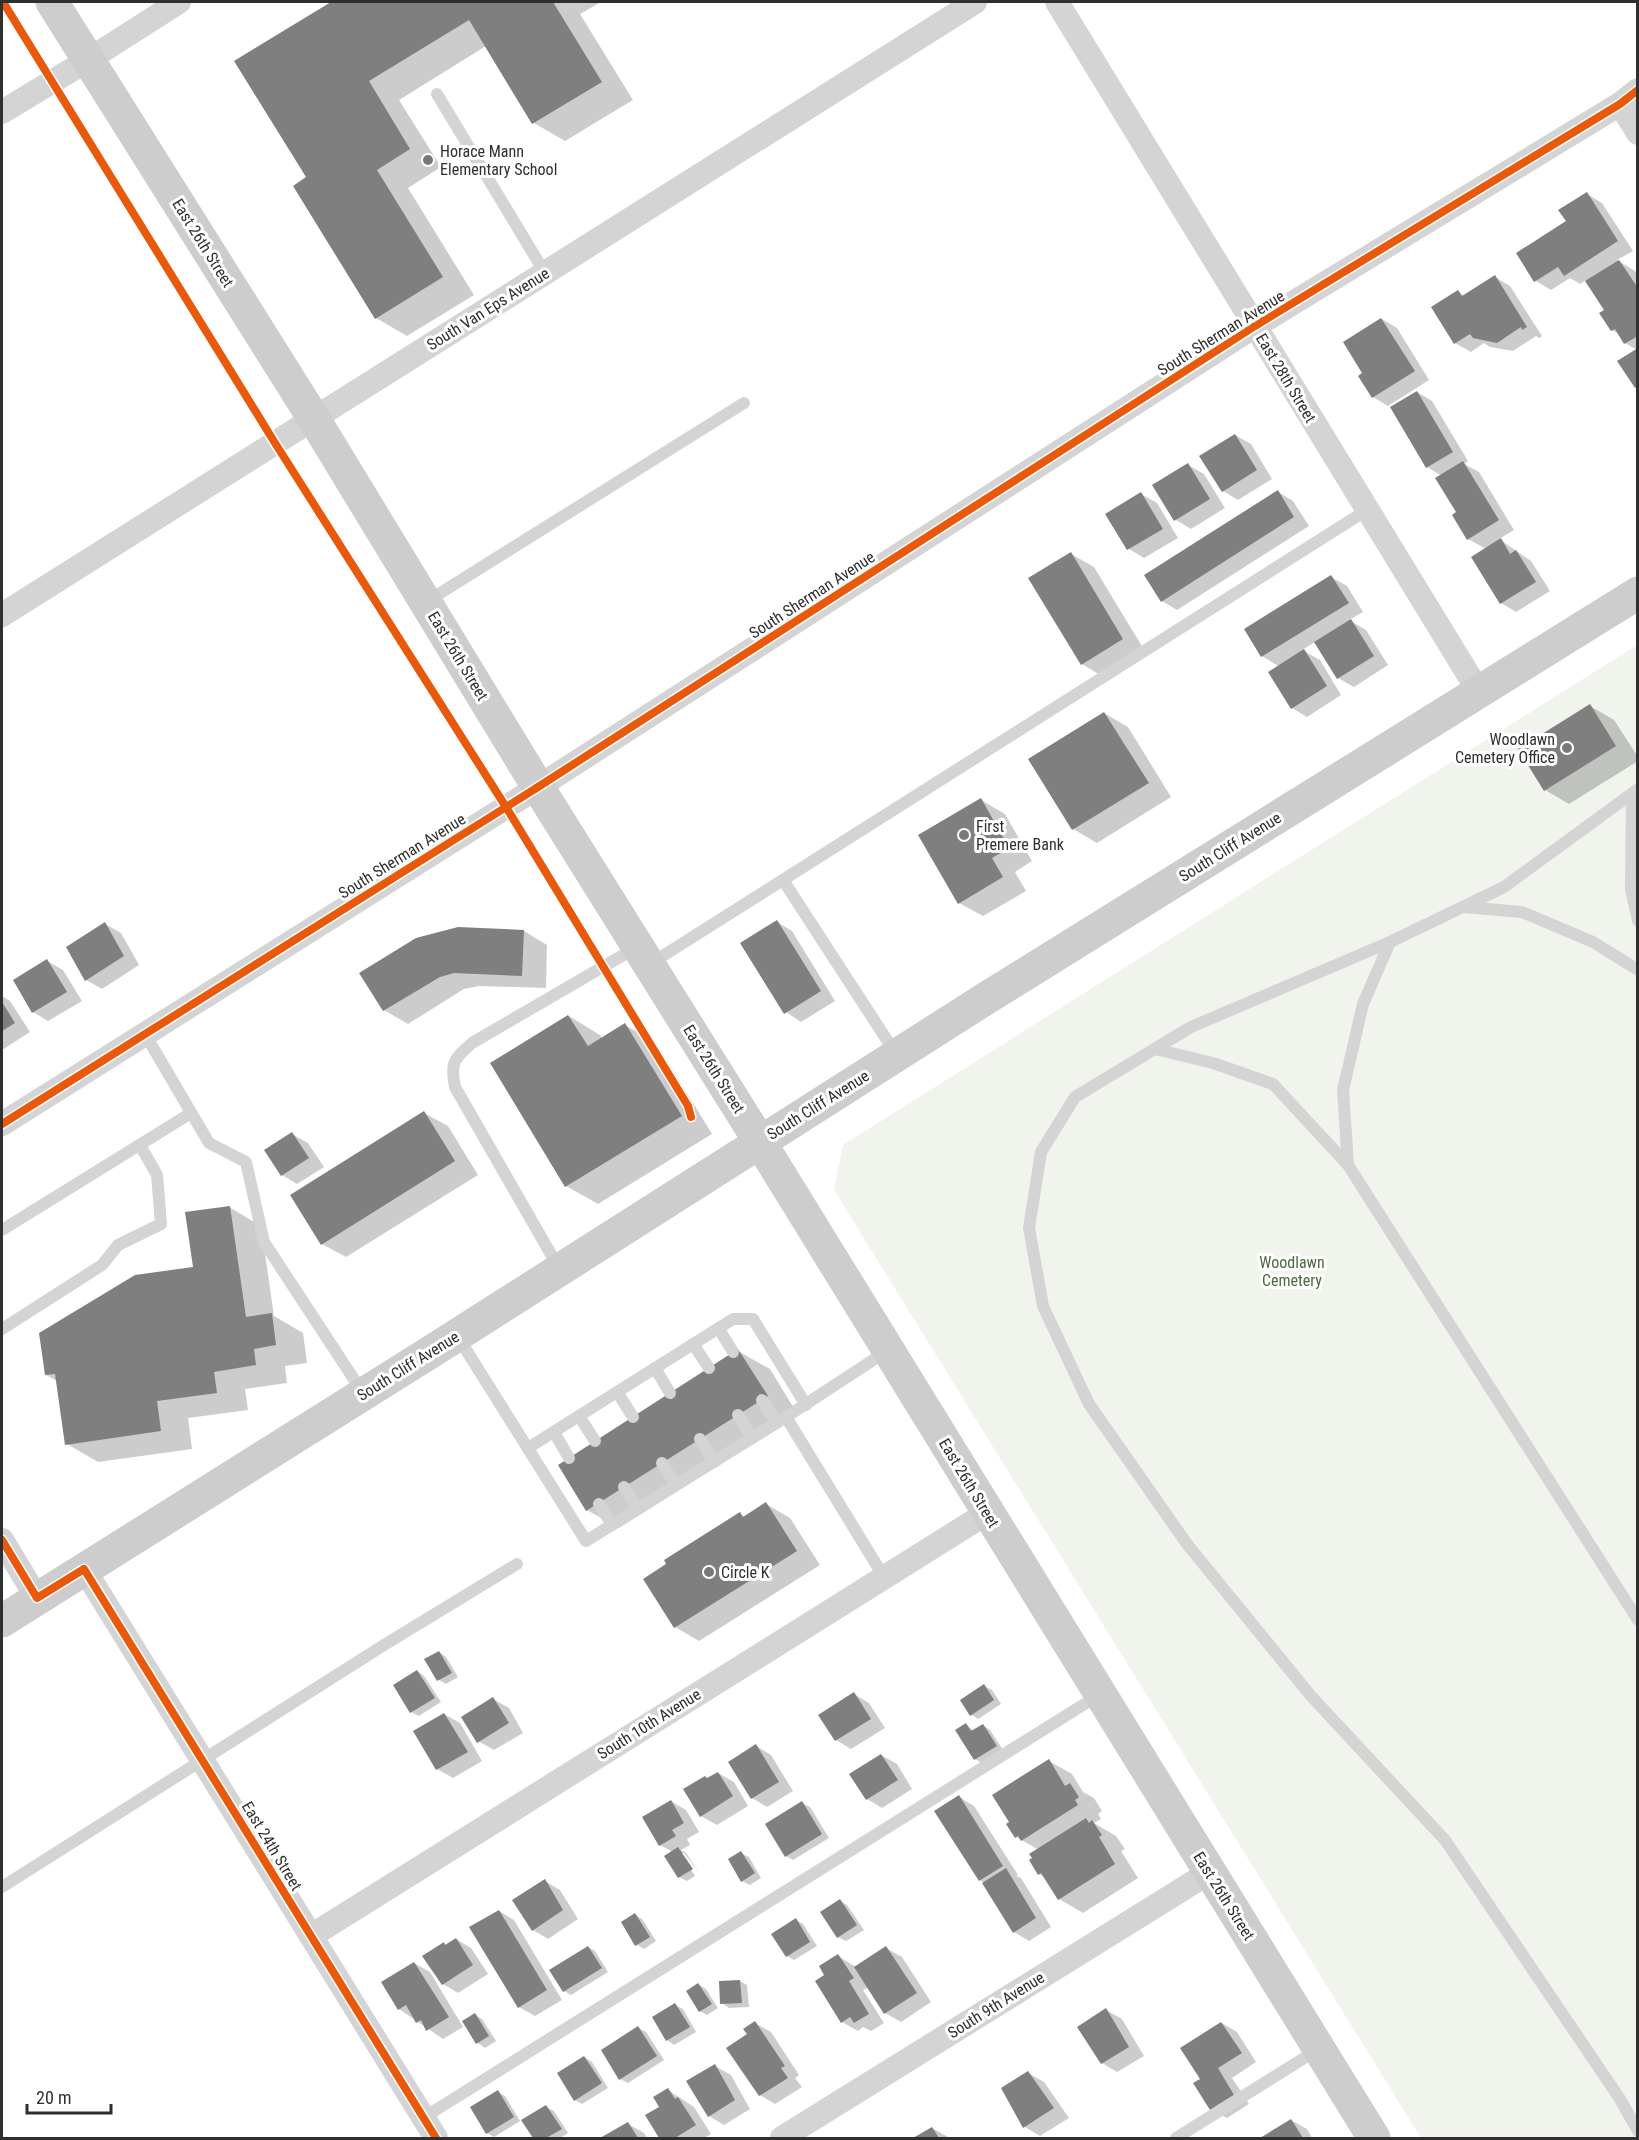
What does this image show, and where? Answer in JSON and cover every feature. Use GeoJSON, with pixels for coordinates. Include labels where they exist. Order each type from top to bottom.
{"type":"FeatureCollection","features":[{"type":"Feature","properties":{"kind":"main road","name":"East 26th Street"},"geometry":{"type":"LineString","coordinates":[[52,2],[314,419],[538,787],[760,1142],[1374,2139]]}},
{"type":"Feature","properties":{"kind":"main road","name":"South Cliff Avenue"},"geometry":{"type":"LineString","coordinates":[[2,1620],[560,1270],[897,1055],[1638,593]]}},
{"type":"Feature","properties":{"kind":"street"},"geometry":{"type":"LineString","coordinates":[[2,112],[179,2]]}},
{"type":"Feature","properties":{"kind":"street","name":"South Van Eps Avenue"},"geometry":{"type":"LineString","coordinates":[[2,615],[975,2]]}},
{"type":"Feature","properties":{"kind":"street","name":"East 28th Street"},"geometry":{"type":"LineString","coordinates":[[1057,2],[1479,692]]}},
{"type":"Feature","properties":{"kind":"street"},"geometry":{"type":"LineString","coordinates":[[1629,97],[1638,133]]}},
{"type":"Feature","properties":{"kind":"street","name":"South Sherman Avenue"},"geometry":{"type":"LineString","coordinates":[[2,1124],[538,787],[1255,326],[1629,97]]}},
{"type":"Feature","properties":{"kind":"street","name":"South 10th Avenue"},"geometry":{"type":"LineString","coordinates":[[311,1936],[987,1513]]}},
{"type":"Feature","properties":{"kind":"street"},"geometry":{"type":"LineString","coordinates":[[2,1540],[37,1598]]}},
{"type":"Feature","properties":{"kind":"street","name":"East 24th Street"},"geometry":{"type":"LineString","coordinates":[[84,1569],[430,2128]]}},
{"type":"Feature","properties":{"kind":"street","name":"South 9th Avenue"},"geometry":{"type":"LineString","coordinates":[[782,2139],[1210,1872]]}},
{"type":"Feature","properties":{"kind":"lane"},"geometry":{"type":"LineString","coordinates":[[437,94],[545,273]]}},
{"type":"Feature","properties":{"kind":"lane"},"geometry":{"type":"LineString","coordinates":[[425,603],[744,403]]}},
{"type":"Feature","properties":{"kind":"lane"},"geometry":{"type":"LineString","coordinates":[[560,1270],[455,1087],[452,1070],[455,1058],[472,1043],[783,880],[1367,510]]}},
{"type":"Feature","properties":{"kind":"lane"},"geometry":{"type":"LineString","coordinates":[[1635,791],[1504,887],[1389,942],[1191,1027],[1075,1097],[1041,1152],[1029,1228],[1043,1306],[1089,1404],[1187,1544],[1311,1696],[1445,1840],[1620,2098],[1638,2131]]}},
{"type":"Feature","properties":{"kind":"lane"},"geometry":{"type":"LineString","coordinates":[[1635,791],[1631,889],[1638,921]]}},
{"type":"Feature","properties":{"kind":"lane"},"geometry":{"type":"LineString","coordinates":[[783,880],[897,1055]]}},
{"type":"Feature","properties":{"kind":"lane"},"geometry":{"type":"LineString","coordinates":[[1462,907],[1522,912],[1593,942],[1638,970]]}},
{"type":"Feature","properties":{"kind":"lane"},"geometry":{"type":"LineString","coordinates":[[1348,1165],[1342,1090],[1363,1004],[1389,942]]}},
{"type":"Feature","properties":{"kind":"lane"},"geometry":{"type":"LineString","coordinates":[[145,1034],[209,1143],[246,1162],[264,1242],[363,1394]]}},
{"type":"Feature","properties":{"kind":"lane"},"geometry":{"type":"LineString","coordinates":[[1155,1049],[1213,1063],[1273,1084],[1348,1165],[1638,1620]]}},
{"type":"Feature","properties":{"kind":"lane"},"geometry":{"type":"LineString","coordinates":[[2,1230],[191,1113]]}},
{"type":"Feature","properties":{"kind":"lane"},"geometry":{"type":"LineString","coordinates":[[2,1329],[102,1265],[118,1245],[161,1224],[157,1175],[140,1145]]}},
{"type":"Feature","properties":{"kind":"lane"},"geometry":{"type":"LineString","coordinates":[[528,1448],[733,1319],[753,1319],[806,1405]]}},
{"type":"Feature","properties":{"kind":"lane"},"geometry":{"type":"LineString","coordinates":[[719,1329],[733,1352]]}},
{"type":"Feature","properties":{"kind":"lane"},"geometry":{"type":"LineString","coordinates":[[457,1335],[586,1541],[806,1405],[888,1350]]}},
{"type":"Feature","properties":{"kind":"lane"},"geometry":{"type":"LineString","coordinates":[[693,1344],[709,1368]]}},
{"type":"Feature","properties":{"kind":"lane"},"geometry":{"type":"LineString","coordinates":[[655,1368],[670,1392]]}},
{"type":"Feature","properties":{"kind":"lane"},"geometry":{"type":"LineString","coordinates":[[617,1392],[633,1417]]}},
{"type":"Feature","properties":{"kind":"lane"},"geometry":{"type":"LineString","coordinates":[[762,1400],[782,1420],[884,1577]]}},
{"type":"Feature","properties":{"kind":"lane"},"geometry":{"type":"LineString","coordinates":[[738,1415],[752,1438]]}},
{"type":"Feature","properties":{"kind":"lane"},"geometry":{"type":"LineString","coordinates":[[579,1416],[595,1441]]}},
{"type":"Feature","properties":{"kind":"lane"},"geometry":{"type":"LineString","coordinates":[[554,1432],[569,1458]]}},
{"type":"Feature","properties":{"kind":"lane"},"geometry":{"type":"LineString","coordinates":[[700,1439],[714,1462]]}},
{"type":"Feature","properties":{"kind":"lane"},"geometry":{"type":"LineString","coordinates":[[662,1463],[675,1485]]}},
{"type":"Feature","properties":{"kind":"lane"},"geometry":{"type":"LineString","coordinates":[[624,1487],[638,1509]]}},
{"type":"Feature","properties":{"kind":"lane"},"geometry":{"type":"LineString","coordinates":[[598,1504],[612,1525]]}},
{"type":"Feature","properties":{"kind":"lane"},"geometry":{"type":"LineString","coordinates":[[2,1887],[384,1645],[517,1564]]}},
{"type":"Feature","properties":{"kind":"lane"},"geometry":{"type":"LineString","coordinates":[[430,2128],[1100,1695]]}},
{"type":"Feature","properties":{"kind":"lane"},"geometry":{"type":"LineString","coordinates":[[1176,2139],[1318,2049]]}},
{"type":"Feature","properties":{"kind":"green space","name":"Woodlawn Cemetery"},"geometry":{"type":"Polygon","coordinates":[[[1637,645],[1637,2138],[1421,2138],[834,1190],[843,1145],[1637,645]]]}},
{"type":"Feature","properties":{"kind":"building"},"geometry":{"type":"Polygon","coordinates":[[[331,2],[553,2],[602,82],[532,124],[469,20],[369,81],[410,149],[377,170],[443,277],[375,319],[293,186],[306,177],[234,61],[331,2]]]}},
{"type":"Feature","properties":{"kind":"building"},"geometry":{"type":"Polygon","coordinates":[[[1587,192],[1618,241],[1564,276],[1558,267],[1534,282],[1516,253],[1566,221],[1558,210],[1587,192]]]}},
{"type":"Feature","properties":{"kind":"building"},"geometry":{"type":"Polygon","coordinates":[[[1619,260],[1638,288],[1638,336],[1624,344],[1615,329],[1611,331],[1599,313],[1604,310],[1585,281],[1619,260]]]}},
{"type":"Feature","properties":{"kind":"building"},"geometry":{"type":"Polygon","coordinates":[[[1495,275],[1527,327],[1522,330],[1521,327],[1497,343],[1473,338],[1470,334],[1454,344],[1431,307],[1458,290],[1462,296],[1495,275]]]}},
{"type":"Feature","properties":{"kind":"building"},"geometry":{"type":"Polygon","coordinates":[[[1381,318],[1415,371],[1372,398],[1358,376],[1362,373],[1343,342],[1381,318]]]}},
{"type":"Feature","properties":{"kind":"building"},"geometry":{"type":"Polygon","coordinates":[[[1638,348],[1638,386],[1635,388],[1617,361],[1638,348]]]}},
{"type":"Feature","properties":{"kind":"building"},"geometry":{"type":"Polygon","coordinates":[[[1417,391],[1453,452],[1426,468],[1390,407],[1417,391]]]}},
{"type":"Feature","properties":{"kind":"building"},"geometry":{"type":"Polygon","coordinates":[[[1235,434],[1257,470],[1222,492],[1199,456],[1235,434]]]}},
{"type":"Feature","properties":{"kind":"building"},"geometry":{"type":"Polygon","coordinates":[[[1463,461],[1499,520],[1467,540],[1452,515],[1456,512],[1435,478],[1463,461]]]}},
{"type":"Feature","properties":{"kind":"building"},"geometry":{"type":"Polygon","coordinates":[[[1188,463],[1210,499],[1174,521],[1152,485],[1188,463]]]}},
{"type":"Feature","properties":{"kind":"building"},"geometry":{"type":"Polygon","coordinates":[[[1278,490],[1294,517],[1161,602],[1144,575],[1278,490]]]}},
{"type":"Feature","properties":{"kind":"building"},"geometry":{"type":"Polygon","coordinates":[[[1141,492],[1163,529],[1127,550],[1105,514],[1141,492]]]}},
{"type":"Feature","properties":{"kind":"building"},"geometry":{"type":"Polygon","coordinates":[[[1501,538],[1510,554],[1516,550],[1536,582],[1500,604],[1471,557],[1501,538]]]}},
{"type":"Feature","properties":{"kind":"building"},"geometry":{"type":"Polygon","coordinates":[[[1071,552],[1123,639],[1081,665],[1028,578],[1071,552]]]}},
{"type":"Feature","properties":{"kind":"building"},"geometry":{"type":"Polygon","coordinates":[[[1331,575],[1349,603],[1261,657],[1244,629],[1331,575]]]}},
{"type":"Feature","properties":{"kind":"building"},"geometry":{"type":"Polygon","coordinates":[[[1351,619],[1374,656],[1337,679],[1314,642],[1351,619]]]}},
{"type":"Feature","properties":{"kind":"building"},"geometry":{"type":"Polygon","coordinates":[[[1304,649],[1327,686],[1291,709],[1268,672],[1304,649]]]}},
{"type":"Feature","properties":{"kind":"building","name":"Woodlawn Cemetery Office"},"geometry":{"type":"Polygon","coordinates":[[[1590,704],[1616,746],[1544,791],[1518,749],[1590,704]]]}},
{"type":"Feature","properties":{"kind":"building"},"geometry":{"type":"Polygon","coordinates":[[[1104,712],[1149,783],[1072,830],[1028,759],[1104,712]]]}},
{"type":"Feature","properties":{"kind":"building"},"geometry":{"type":"Polygon","coordinates":[[[981,798],[1009,848],[992,858],[1003,877],[958,904],[918,835],[981,798]]]}},
{"type":"Feature","properties":{"kind":"building"},"geometry":{"type":"Polygon","coordinates":[[[777,920],[821,991],[784,1014],[740,943],[777,920]]]}},
{"type":"Feature","properties":{"kind":"building"},"geometry":{"type":"Polygon","coordinates":[[[105,922],[124,956],[85,981],[66,947],[105,922]]]}},
{"type":"Feature","properties":{"kind":"building"},"geometry":{"type":"Polygon","coordinates":[[[458,927],[524,930],[522,976],[454,973],[440,977],[383,1011],[359,973],[416,938],[458,927]]]}},
{"type":"Feature","properties":{"kind":"building"},"geometry":{"type":"Polygon","coordinates":[[[47,959],[67,992],[32,1013],[13,980],[47,959]]]}},
{"type":"Feature","properties":{"kind":"building"},"geometry":{"type":"Polygon","coordinates":[[[2,1002],[15,1023],[2,1031],[2,1002]]]}},
{"type":"Feature","properties":{"kind":"building"},"geometry":{"type":"Polygon","coordinates":[[[568,1015],[588,1046],[625,1023],[682,1116],[565,1187],[490,1063],[568,1015]]]}},
{"type":"Feature","properties":{"kind":"building"},"geometry":{"type":"Polygon","coordinates":[[[424,1111],[455,1161],[321,1245],[290,1195],[424,1111]]]}},
{"type":"Feature","properties":{"kind":"building"},"geometry":{"type":"Polygon","coordinates":[[[292,1132],[309,1158],[281,1176],[264,1150],[292,1132]]]}},
{"type":"Feature","properties":{"kind":"building"},"geometry":{"type":"Polygon","coordinates":[[[230,1206],[246,1317],[272,1313],[276,1345],[254,1349],[256,1365],[214,1372],[217,1393],[157,1401],[161,1431],[65,1445],[55,1374],[45,1375],[39,1333],[135,1275],[193,1267],[185,1212],[230,1206]]]}},
{"type":"Feature","properties":{"kind":"building"},"geometry":{"type":"Polygon","coordinates":[[[738,1349],[768,1396],[586,1511],[558,1465],[738,1349]]]}},
{"type":"Feature","properties":{"kind":"building","name":"Circle K"},"geometry":{"type":"Polygon","coordinates":[[[766,1502],[797,1551],[674,1628],[643,1579],[666,1564],[664,1560],[740,1512],[743,1517],[766,1502]]]}},
{"type":"Feature","properties":{"kind":"building"},"geometry":{"type":"Polygon","coordinates":[[[439,1651],[452,1673],[437,1681],[424,1659],[439,1651]]]}},
{"type":"Feature","properties":{"kind":"building"},"geometry":{"type":"Polygon","coordinates":[[[417,1670],[435,1698],[410,1713],[393,1685],[417,1670]]]}},
{"type":"Feature","properties":{"kind":"building"},"geometry":{"type":"Polygon","coordinates":[[[984,1684],[994,1700],[970,1716],[960,1700],[984,1684]]]}},
{"type":"Feature","properties":{"kind":"building"},"geometry":{"type":"Polygon","coordinates":[[[854,1692],[871,1719],[835,1741],[818,1715],[854,1692]]]}},
{"type":"Feature","properties":{"kind":"building"},"geometry":{"type":"Polygon","coordinates":[[[493,1697],[509,1723],[477,1743],[461,1717],[493,1697]]]}},
{"type":"Feature","properties":{"kind":"building"},"geometry":{"type":"Polygon","coordinates":[[[444,1713],[468,1752],[436,1770],[413,1731],[444,1713]]]}},
{"type":"Feature","properties":{"kind":"building"},"geometry":{"type":"Polygon","coordinates":[[[966,1723],[971,1731],[983,1724],[997,1746],[974,1760],[955,1730],[966,1723]]]}},
{"type":"Feature","properties":{"kind":"building"},"geometry":{"type":"Polygon","coordinates":[[[756,1744],[779,1782],[751,1799],[728,1762],[756,1744]]]}},
{"type":"Feature","properties":{"kind":"building"},"geometry":{"type":"Polygon","coordinates":[[[881,1754],[898,1780],[866,1800],[849,1774],[881,1754]]]}},
{"type":"Feature","properties":{"kind":"building"},"geometry":{"type":"Polygon","coordinates":[[[1049,1759],[1065,1786],[1070,1783],[1079,1797],[1075,1800],[1078,1805],[1021,1841],[1018,1836],[1015,1838],[1006,1824],[1009,1822],[992,1795],[1049,1759]]]}},
{"type":"Feature","properties":{"kind":"building"},"geometry":{"type":"Polygon","coordinates":[[[718,1772],[733,1796],[700,1817],[683,1789],[705,1776],[707,1778],[718,1772]]]}},
{"type":"Feature","properties":{"kind":"building"},"geometry":{"type":"Polygon","coordinates":[[[959,1795],[1003,1866],[979,1881],[934,1811],[959,1795]]]}},
{"type":"Feature","properties":{"kind":"building"},"geometry":{"type":"Polygon","coordinates":[[[671,1800],[684,1823],[672,1830],[676,1836],[659,1846],[642,1817],[671,1800]]]}},
{"type":"Feature","properties":{"kind":"building"},"geometry":{"type":"Polygon","coordinates":[[[802,1801],[822,1834],[785,1857],[765,1824],[802,1801]]]}},
{"type":"Feature","properties":{"kind":"building"},"geometry":{"type":"Polygon","coordinates":[[[1086,1818],[1089,1823],[1092,1820],[1102,1835],[1099,1837],[1115,1864],[1058,1900],[1041,1873],[1038,1875],[1029,1860],[1032,1858],[1029,1854],[1086,1818]]]}},
{"type":"Feature","properties":{"kind":"building"},"geometry":{"type":"Polygon","coordinates":[[[678,1847],[693,1869],[678,1878],[664,1856],[678,1847]]]}},
{"type":"Feature","properties":{"kind":"building"},"geometry":{"type":"Polygon","coordinates":[[[741,1851],[755,1873],[741,1882],[728,1859],[741,1851]]]}},
{"type":"Feature","properties":{"kind":"building"},"geometry":{"type":"Polygon","coordinates":[[[1006,1868],[1036,1918],[1013,1933],[982,1883],[1006,1868]]]}},
{"type":"Feature","properties":{"kind":"building"},"geometry":{"type":"Polygon","coordinates":[[[545,1879],[563,1910],[532,1931],[512,1900],[545,1879]]]}},
{"type":"Feature","properties":{"kind":"building"},"geometry":{"type":"Polygon","coordinates":[[[840,1899],[857,1925],[837,1938],[820,1912],[840,1899]]]}},
{"type":"Feature","properties":{"kind":"building"},"geometry":{"type":"Polygon","coordinates":[[[499,1910],[547,1990],[518,2008],[469,1927],[499,1910]]]}},
{"type":"Feature","properties":{"kind":"building"},"geometry":{"type":"Polygon","coordinates":[[[635,1913],[650,1937],[635,1946],[621,1922],[635,1913]]]}},
{"type":"Feature","properties":{"kind":"building"},"geometry":{"type":"Polygon","coordinates":[[[796,1918],[810,1942],[786,1957],[771,1934],[796,1918]]]}},
{"type":"Feature","properties":{"kind":"building"},"geometry":{"type":"Polygon","coordinates":[[[456,1938],[473,1965],[442,1985],[422,1956],[444,1942],[445,1945],[456,1938]]]}},
{"type":"Feature","properties":{"kind":"building"},"geometry":{"type":"Polygon","coordinates":[[[588,1946],[602,1968],[563,1992],[549,1970],[588,1946]]]}},
{"type":"Feature","properties":{"kind":"building"},"geometry":{"type":"Polygon","coordinates":[[[886,1946],[917,1993],[884,2014],[854,1967],[886,1946]]]}},
{"type":"Feature","properties":{"kind":"building"},"geometry":{"type":"Polygon","coordinates":[[[838,1954],[854,1978],[849,1981],[869,2014],[854,2023],[850,2017],[841,2023],[815,1981],[824,1975],[819,1966],[838,1954]]]}},
{"type":"Feature","properties":{"kind":"building"},"geometry":{"type":"Polygon","coordinates":[[[414,1962],[449,2017],[426,2031],[421,2020],[416,2023],[406,2005],[398,2010],[381,1982],[414,1962]]]}},
{"type":"Feature","properties":{"kind":"building"},"geometry":{"type":"Polygon","coordinates":[[[740,1980],[742,2003],[720,2004],[719,1981],[740,1980]]]}},
{"type":"Feature","properties":{"kind":"building"},"geometry":{"type":"Polygon","coordinates":[[[698,1983],[712,2004],[699,2012],[686,1991],[698,1983]]]}},
{"type":"Feature","properties":{"kind":"building"},"geometry":{"type":"Polygon","coordinates":[[[675,2003],[690,2027],[666,2041],[652,2017],[675,2003]]]}},
{"type":"Feature","properties":{"kind":"building"},"geometry":{"type":"Polygon","coordinates":[[[1106,2008],[1129,2047],[1101,2064],[1077,2027],[1106,2008]]]}},
{"type":"Feature","properties":{"kind":"building"},"geometry":{"type":"Polygon","coordinates":[[[475,2013],[489,2036],[476,2044],[462,2021],[475,2013]]]}},
{"type":"Feature","properties":{"kind":"building"},"geometry":{"type":"Polygon","coordinates":[[[755,2021],[785,2066],[781,2068],[788,2078],[759,2096],[726,2048],[747,2034],[743,2029],[755,2021]]]}},
{"type":"Feature","properties":{"kind":"building"},"geometry":{"type":"Polygon","coordinates":[[[1221,2022],[1242,2053],[1218,2068],[1234,2095],[1210,2110],[1193,2083],[1200,2079],[1180,2048],[1221,2022]]]}},
{"type":"Feature","properties":{"kind":"building"},"geometry":{"type":"Polygon","coordinates":[[[638,2026],[657,2056],[619,2080],[601,2050],[638,2026]]]}},
{"type":"Feature","properties":{"kind":"building"},"geometry":{"type":"Polygon","coordinates":[[[584,2056],[602,2083],[574,2101],[557,2073],[584,2056]]]}},
{"type":"Feature","properties":{"kind":"building"},"geometry":{"type":"Polygon","coordinates":[[[715,2064],[735,2100],[708,2117],[686,2081],[715,2064]]]}},
{"type":"Feature","properties":{"kind":"building"},"geometry":{"type":"Polygon","coordinates":[[[1028,2071],[1054,2108],[1023,2128],[1001,2088],[1028,2071]]]}},
{"type":"Feature","properties":{"kind":"building"},"geometry":{"type":"Polygon","coordinates":[[[668,2088],[675,2099],[678,2097],[696,2125],[675,2138],[659,2138],[645,2115],[659,2107],[653,2097],[668,2088]]]}},
{"type":"Feature","properties":{"kind":"building"},"geometry":{"type":"Polygon","coordinates":[[[498,2090],[514,2117],[486,2134],[470,2107],[498,2090]]]}},
{"type":"Feature","properties":{"kind":"building"},"geometry":{"type":"Polygon","coordinates":[[[546,2105],[562,2129],[546,2138],[533,2138],[521,2120],[546,2105]]]}},
{"type":"Feature","properties":{"kind":"building"},"geometry":{"type":"Polygon","coordinates":[[[1291,2119],[1303,2138],[1260,2138],[1291,2119]]]}},
{"type":"Feature","properties":{"kind":"building"},"geometry":{"type":"Polygon","coordinates":[[[628,2122],[638,2138],[600,2138],[628,2122]]]}},
{"type":"Feature","properties":{"kind":"building"},"geometry":{"type":"Polygon","coordinates":[[[932,2127],[939,2138],[913,2138],[932,2127]]]}},
{"type":"Feature","properties":{"kind":"cycle path"},"geometry":{"type":"LineString","coordinates":[[3,2],[275,443],[506,807],[688,1106],[691,1117]]}},
{"type":"Feature","properties":{"kind":"cycle path"},"geometry":{"type":"LineString","coordinates":[[2,1124],[538,787],[1255,326],[1620,104],[1638,90]]}},
{"type":"Feature","properties":{"kind":"cycle path"},"geometry":{"type":"LineString","coordinates":[[2,1540],[37,1598],[84,1569],[436,2138]]}},
{"type":"Feature","properties":{"kind":"place","name":"Horace Mann Elementary School"},"geometry":{"type":"Point","coordinates":[428,160]}},
{"type":"Feature","properties":{"kind":"place","name":"Woodlawn Cemetery Office"},"geometry":{"type":"Point","coordinates":[1567,748]}},
{"type":"Feature","properties":{"kind":"place","name":"First Premere Bank"},"geometry":{"type":"Point","coordinates":[964,835]}},
{"type":"Feature","properties":{"kind":"place","name":"Circle K"},"geometry":{"type":"Point","coordinates":[709,1572]}}]}
